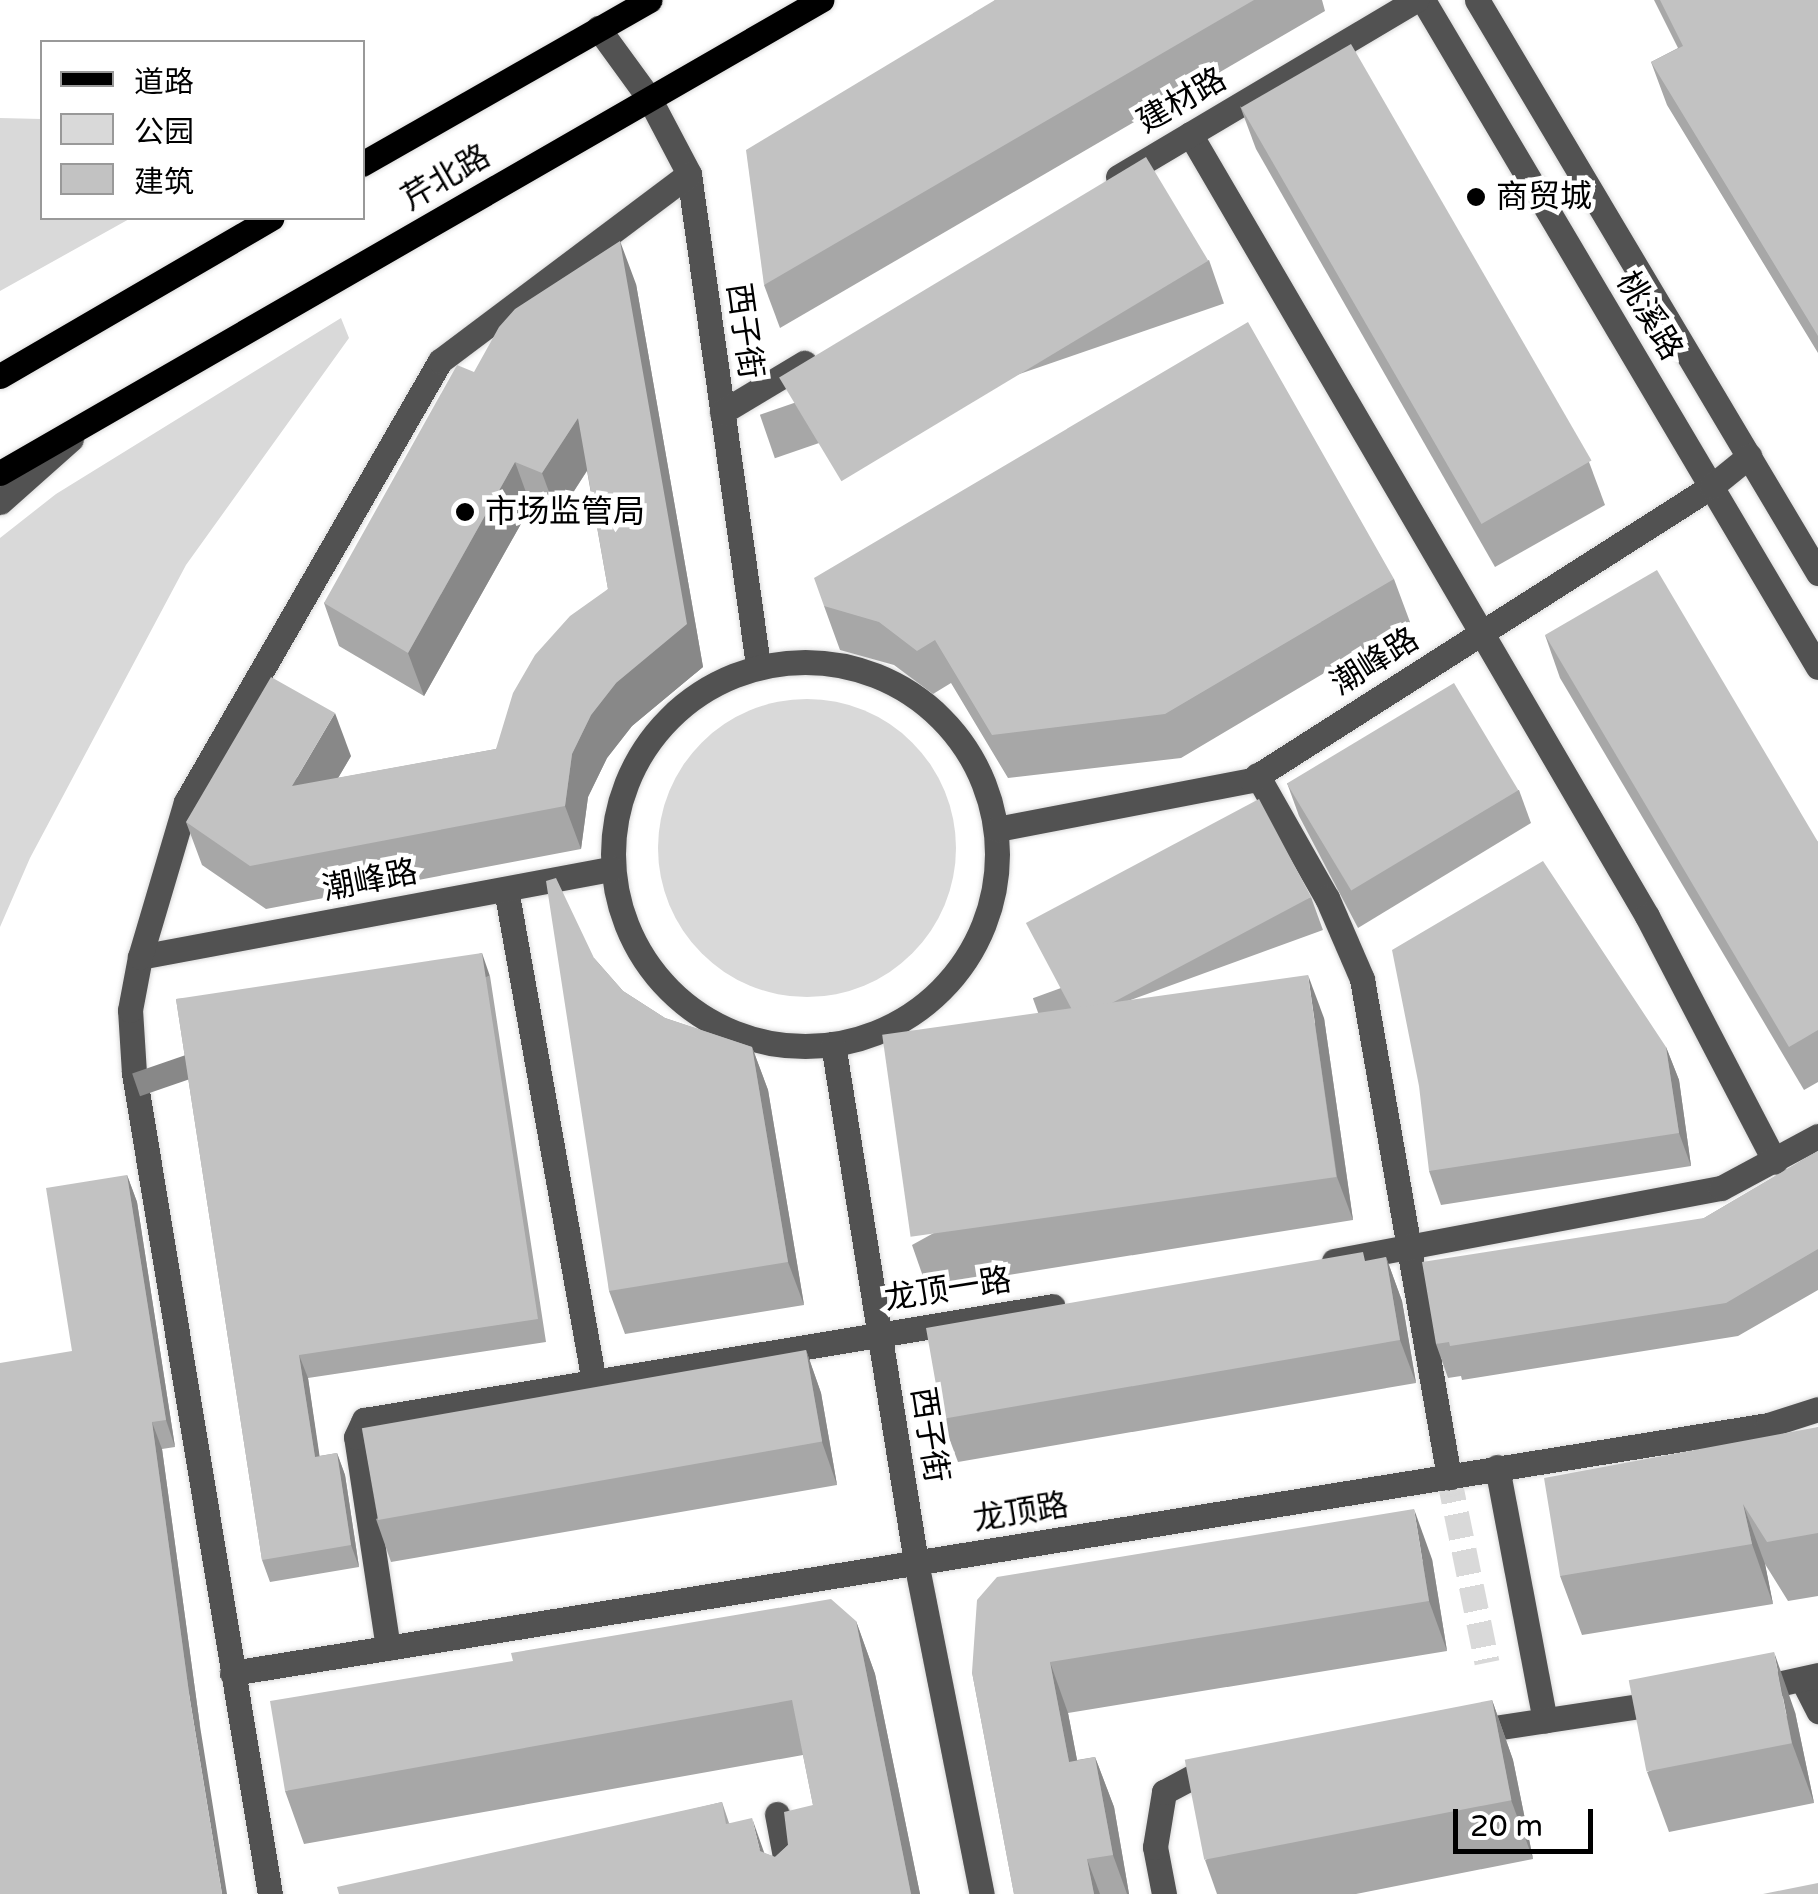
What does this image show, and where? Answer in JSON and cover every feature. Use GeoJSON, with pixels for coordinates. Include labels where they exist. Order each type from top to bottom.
{"type":"FeatureCollection","features":[{"type":"Feature","properties":{"kind":"main road","name":"芹北路"},"geometry":{"type":"LineString","coordinates":[[365,162],[650,0]]}},
{"type":"Feature","properties":{"kind":"main road","name":"芹北路"},"geometry":{"type":"LineString","coordinates":[[0,473],[821,0]]}},
{"type":"Feature","properties":{"kind":"main road"},"geometry":{"type":"LineString","coordinates":[[0,376],[267,220]]}},
{"type":"Feature","properties":{"kind":"street","name":"建材路"},"geometry":{"type":"LineString","coordinates":[[1090,193],[1420,0]]}},
{"type":"Feature","properties":{"kind":"street","name":"桃溪路"},"geometry":{"type":"LineString","coordinates":[[1420,0],[1818,667]]}},
{"type":"Feature","properties":{"kind":"street","name":"桃溪路"},"geometry":{"type":"LineString","coordinates":[[1477,0],[1818,573]]}},
{"type":"Feature","properties":{"kind":"street","name":"西子街"},"geometry":{"type":"LineString","coordinates":[[598,28],[649,98],[689,174],[758,667]]}},
{"type":"Feature","properties":{"kind":"street"},"geometry":{"type":"LineString","coordinates":[[1190,134],[1647,916],[1775,1162]]}},
{"type":"Feature","properties":{"kind":"street"},"geometry":{"type":"LineString","coordinates":[[270,1894],[134,1073],[130,1010],[140,958],[186,802],[440,361],[689,174]]}},
{"type":"Feature","properties":{"kind":"street"},"geometry":{"type":"LineString","coordinates":[[0,364],[101,315]]}},
{"type":"Feature","properties":{"kind":"street"},"geometry":{"type":"LineString","coordinates":[[722,412],[822,352]]}},
{"type":"Feature","properties":{"kind":"street"},"geometry":{"type":"LineString","coordinates":[[0,502],[96,418]]}},
{"type":"Feature","properties":{"kind":"street","name":"潮峰路"},"geometry":{"type":"LineString","coordinates":[[997,829],[1257,775],[1712,486],[1749,456]]}},
{"type":"Feature","properties":{"kind":"street"},"geometry":{"type":"LineString","coordinates":[[823,662],[886,678],[940,714],[978,766],[997,829],[995,888],[976,944],[940,992],[890,1026],[833,1044],[770,1044],[710,1022],[661,983],[627,930],[612,869],[615,815],[634,765],[654,735],[707,687],[758,667],[823,662]]}},
{"type":"Feature","properties":{"kind":"street"},"geometry":{"type":"LineString","coordinates":[[1257,775],[1327,898],[1362,979],[1449,1478]]}},
{"type":"Feature","properties":{"kind":"street","name":"潮峰路"},"geometry":{"type":"LineString","coordinates":[[140,958],[612,869]]}},
{"type":"Feature","properties":{"kind":"street"},"geometry":{"type":"LineString","coordinates":[[506,889],[594,1382]]}},
{"type":"Feature","properties":{"kind":"street","name":"西子街"},"geometry":{"type":"LineString","coordinates":[[833,1044],[916,1562],[982,1894]]}},
{"type":"Feature","properties":{"kind":"street"},"geometry":{"type":"LineString","coordinates":[[1311,1264],[1721,1188],[1818,1136]]}},
{"type":"Feature","properties":{"kind":"street","name":"龙顶一路"},"geometry":{"type":"LineString","coordinates":[[388,1648],[356,1437],[364,1420],[1076,1302]]}},
{"type":"Feature","properties":{"kind":"street","name":"龙顶路"},"geometry":{"type":"LineString","coordinates":[[232,1673],[1449,1478],[1768,1424],[1818,1409]]}},
{"type":"Feature","properties":{"kind":"street"},"geometry":{"type":"LineString","coordinates":[[1497,1467],[1545,1720]]}},
{"type":"Feature","properties":{"kind":"street"},"geometry":{"type":"LineString","coordinates":[[1729,1693],[1810,1678],[1818,1711]]}},
{"type":"Feature","properties":{"kind":"street"},"geometry":{"type":"LineString","coordinates":[[1449,1736],[1692,1698]]}},
{"type":"Feature","properties":{"kind":"street"},"geometry":{"type":"LineString","coordinates":[[1164,1894],[1154,1847],[1164,1792],[1198,1774],[1256,1766]]}},
{"type":"Feature","properties":{"kind":"street"},"geometry":{"type":"LineString","coordinates":[[777,1814],[792,1894]]}},
{"type":"Feature","properties":{"kind":"green space"},"geometry":{"type":"Polygon","coordinates":[[[0,118],[40,119],[40,220],[127,220],[0,291],[0,118]]]}},
{"type":"Feature","properties":{"kind":"green space"},"geometry":{"type":"Polygon","coordinates":[[[341,318],[349,338],[186,565],[30,858],[0,927],[0,538],[56,494],[341,318]]]}},
{"type":"Feature","properties":{"kind":"green space"},"geometry":{"type":"Polygon","coordinates":[[[807,699],[864,710],[890,724],[912,743],[931,765],[945,791],[956,848],[945,905],[931,931],[912,953],[890,972],[864,986],[807,997],[750,986],[724,972],[702,953],[683,931],[669,905],[658,848],[669,791],[683,765],[702,743],[724,724],[750,710],[807,699]]]}},
{"type":"Feature","properties":{"kind":"building"},"geometry":{"type":"Polygon","coordinates":[[[995,0],[1254,0],[764,285],[746,150],[995,0]]]}},
{"type":"Feature","properties":{"kind":"building"},"geometry":{"type":"Polygon","coordinates":[[[1660,0],[1818,0],[1818,336],[1651,62],[1683,46],[1660,0]]]}},
{"type":"Feature","properties":{"kind":"building"},"geometry":{"type":"Polygon","coordinates":[[[1351,44],[1592,461],[1482,524],[1241,108],[1351,44]]]}},
{"type":"Feature","properties":{"kind":"building"},"geometry":{"type":"Polygon","coordinates":[[[1146,157],[1208,261],[841,481],[779,377],[1146,157]]]}},
{"type":"Feature","properties":{"kind":"building"},"geometry":{"type":"Polygon","coordinates":[[[620,241],[687,624],[616,683],[591,715],[572,754],[565,806],[250,866],[186,822],[271,677],[335,713],[292,786],[496,749],[513,693],[535,655],[570,616],[608,589],[578,418],[542,473],[515,462],[408,653],[324,603],[457,365],[474,372],[499,327],[515,309],[620,241]]]}},
{"type":"Feature","properties":{"kind":"building"},"geometry":{"type":"Polygon","coordinates":[[[1248,322],[1394,579],[1165,714],[992,735],[935,640],[917,651],[879,622],[824,606],[814,578],[1248,322]]]}},
{"type":"Feature","properties":{"kind":"building"},"geometry":{"type":"Polygon","coordinates":[[[1657,570],[1818,842],[1818,1030],[1789,1047],[1545,635],[1657,570]]]}},
{"type":"Feature","properties":{"kind":"building"},"geometry":{"type":"Polygon","coordinates":[[[1454,683],[1518,790],[1351,891],[1287,783],[1454,683]]]}},
{"type":"Feature","properties":{"kind":"building"},"geometry":{"type":"Polygon","coordinates":[[[1259,799],[1311,897],[1078,1021],[1026,923],[1259,799]]]}},
{"type":"Feature","properties":{"kind":"building"},"geometry":{"type":"Polygon","coordinates":[[[1543,861],[1666,1047],[1679,1133],[1429,1171],[1419,1086],[1392,950],[1543,861]]]}},
{"type":"Feature","properties":{"kind":"building"},"geometry":{"type":"Polygon","coordinates":[[[556,878],[594,958],[623,991],[665,1018],[752,1047],[788,1262],[609,1291],[546,881],[556,878]]]}},
{"type":"Feature","properties":{"kind":"building"},"geometry":{"type":"Polygon","coordinates":[[[482,953],[538,1319],[299,1355],[315,1457],[337,1453],[351,1545],[262,1560],[176,999],[482,953]]]}},
{"type":"Feature","properties":{"kind":"building"},"geometry":{"type":"Polygon","coordinates":[[[1308,975],[1336,1177],[911,1237],[882,1035],[1308,975]]]}},
{"type":"Feature","properties":{"kind":"building"},"geometry":{"type":"Polygon","coordinates":[[[1818,1151],[1818,1249],[1726,1303],[1450,1346],[1449,1342],[1436,1344],[1422,1262],[1704,1218],[1818,1151]]]}},
{"type":"Feature","properties":{"kind":"building"},"geometry":{"type":"Polygon","coordinates":[[[127,1175],[166,1420],[152,1422],[190,1700],[222,1894],[0,1894],[0,1363],[72,1351],[46,1188],[127,1175]]]}},
{"type":"Feature","properties":{"kind":"building"},"geometry":{"type":"Polygon","coordinates":[[[1363,1252],[1365,1261],[1386,1257],[1400,1340],[942,1419],[926,1328],[1363,1252]]]}},
{"type":"Feature","properties":{"kind":"building"},"geometry":{"type":"Polygon","coordinates":[[[806,1350],[822,1442],[378,1520],[362,1428],[806,1350]]]}},
{"type":"Feature","properties":{"kind":"building"},"geometry":{"type":"Polygon","coordinates":[[[1818,1427],[1818,1533],[1767,1542],[1743,1504],[1752,1544],[1560,1576],[1544,1478],[1818,1427]]]}},
{"type":"Feature","properties":{"kind":"building"},"geometry":{"type":"Polygon","coordinates":[[[1414,1509],[1429,1601],[1050,1662],[1069,1762],[1095,1757],[1113,1855],[1087,1859],[1094,1894],[1014,1894],[972,1672],[977,1600],[997,1577],[1414,1509]]]}},
{"type":"Feature","properties":{"kind":"building"},"geometry":{"type":"Polygon","coordinates":[[[831,1599],[856,1621],[911,1894],[339,1894],[337,1887],[722,1802],[726,1824],[752,1818],[760,1851],[775,1857],[788,1845],[784,1812],[813,1805],[792,1700],[285,1791],[270,1701],[513,1661],[511,1653],[831,1599]]]}},
{"type":"Feature","properties":{"kind":"building"},"geometry":{"type":"Polygon","coordinates":[[[1774,1652],[1792,1743],[1646,1772],[1629,1680],[1774,1652]]]}},
{"type":"Feature","properties":{"kind":"building"},"geometry":{"type":"Polygon","coordinates":[[[1492,1700],[1511,1800],[1204,1860],[1185,1760],[1492,1700]]]}},
{"type":"Feature","properties":{"kind":"building"},"geometry":{"type":"Polygon","coordinates":[[[1818,1883],[1818,1894],[1763,1894],[1818,1883]]]}},
{"type":"Feature","properties":{"kind":"tunnel"},"geometry":{"type":"LineString","coordinates":[[1449,1477],[1487,1662]]}},
{"type":"Feature","properties":{"kind":"place","name":"商贸城"},"geometry":{"type":"Point","coordinates":[1476,197]}},
{"type":"Feature","properties":{"kind":"place","name":"市场监管局"},"geometry":{"type":"Point","coordinates":[465,512]}}]}
